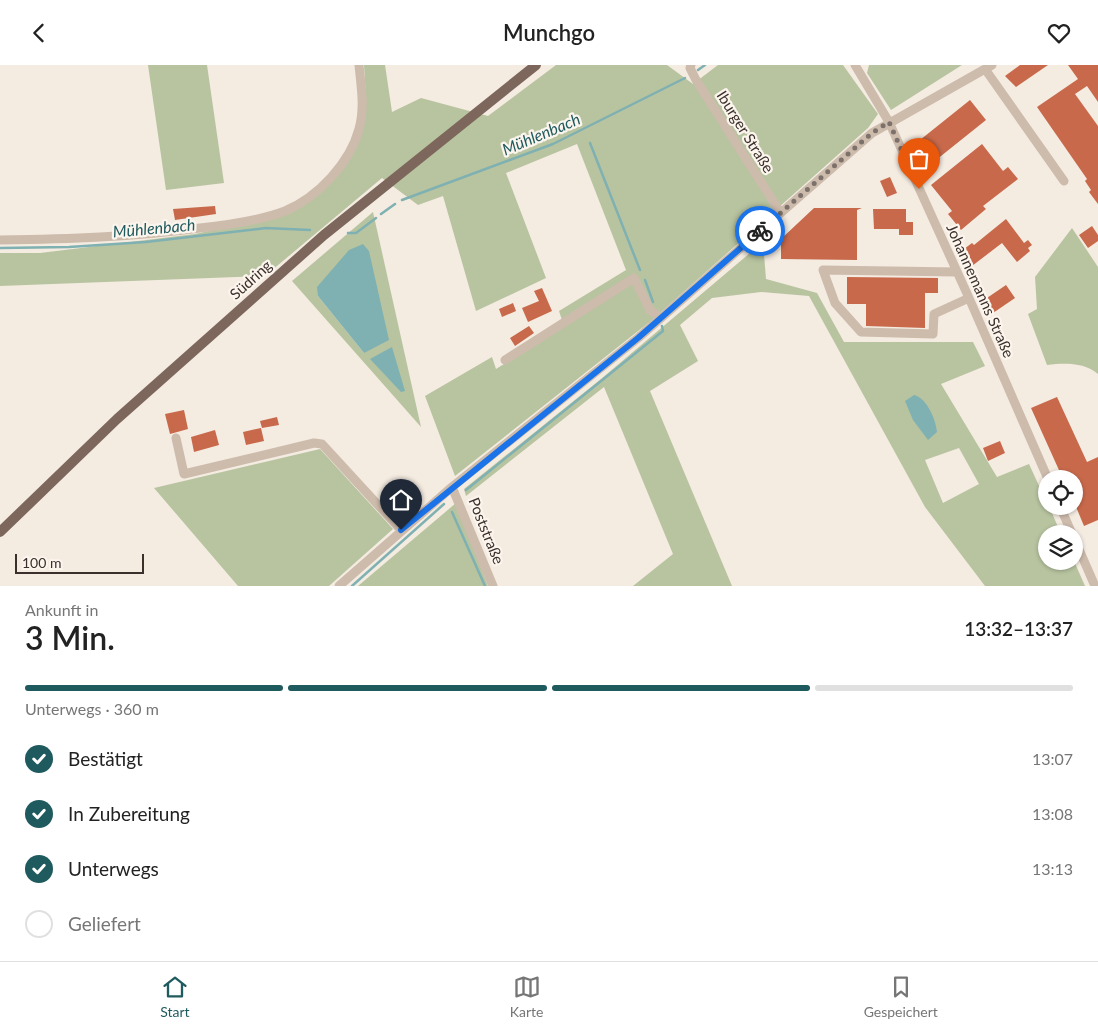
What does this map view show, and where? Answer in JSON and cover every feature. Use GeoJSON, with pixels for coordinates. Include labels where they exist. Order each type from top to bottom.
{"type":"FeatureCollection","features":[{"type":"Feature","properties":{"kind":"main road","name":"Südring"},"geometry":{"type":"LineString","coordinates":[[0,532],[117,419],[324,235],[536,65]]}},
{"type":"Feature","properties":{"kind":"street"},"geometry":{"type":"LineString","coordinates":[[0,240],[61,239],[160,233],[220,226],[286,211],[312,195],[328,180],[342,164],[351,148],[359,130],[362,112],[359,65]]}},
{"type":"Feature","properties":{"kind":"street","name":"Iburger Straße"},"geometry":{"type":"LineString","coordinates":[[691,65],[690,68],[696,80],[780,213]]}},
{"type":"Feature","properties":{"kind":"street","name":"Johannemanns Straße"},"geometry":{"type":"LineString","coordinates":[[858,66],[889,122],[1044,470]]}},
{"type":"Feature","properties":{"kind":"street"},"geometry":{"type":"LineString","coordinates":[[339,586],[401,530],[661,317],[872,133],[889,122],[989,67],[1064,181]]}},
{"type":"Feature","properties":{"kind":"street"},"geometry":{"type":"LineString","coordinates":[[957,272],[823,270],[835,303],[861,333],[933,334],[934,314],[969,298]]}},
{"type":"Feature","properties":{"kind":"street"},"geometry":{"type":"LineString","coordinates":[[505,360],[634,278],[650,310],[661,317]]}},
{"type":"Feature","properties":{"kind":"street"},"geometry":{"type":"LineString","coordinates":[[176,438],[184,474],[314,443],[322,444],[401,530]]}},
{"type":"Feature","properties":{"kind":"street","name":"Poststraße"},"geometry":{"type":"LineString","coordinates":[[452,487],[493,586]]}},
{"type":"Feature","properties":{"kind":"street"},"geometry":{"type":"LineString","coordinates":[[1083,552],[1095,573],[1096,586]]}},
{"type":"Feature","properties":{"kind":"green space"},"geometry":{"type":"Polygon","coordinates":[[[148,65],[207,65],[224,183],[166,190],[148,65]]]}},
{"type":"Feature","properties":{"kind":"green space"},"geometry":{"type":"Polygon","coordinates":[[[364,65],[385,65],[392,112],[421,98],[488,116],[556,65],[667,65],[693,84],[718,65],[843,65],[878,114],[868,128],[652,320],[455,476],[425,396],[492,357],[496,369],[564,326],[559,311],[626,270],[577,144],[506,173],[546,278],[476,311],[443,196],[418,205],[382,178],[265,276],[0,286],[0,253],[40,253],[195,234],[291,213],[330,184],[346,165],[366,98],[364,65]]]}},
{"type":"Feature","properties":{"kind":"green space"},"geometry":{"type":"Polygon","coordinates":[[[869,65],[962,65],[891,110],[867,73],[869,65]]]}},
{"type":"Feature","properties":{"kind":"green space"},"geometry":{"type":"Polygon","coordinates":[[[373,212],[421,427],[292,281],[373,212]],[[369,251],[318,296],[364,353],[369,251]]]}},
{"type":"Feature","properties":{"kind":"green space"},"geometry":{"type":"Polygon","coordinates":[[[1072,228],[1098,267],[1098,374],[1080,365],[1047,365],[1028,314],[1037,309],[1035,277],[1072,228]]]}},
{"type":"Feature","properties":{"kind":"green space"},"geometry":{"type":"Polygon","coordinates":[[[763,242],[766,279],[817,293],[844,342],[973,342],[985,366],[941,384],[997,477],[1029,464],[1038,484],[1038,515],[1053,515],[1057,525],[1038,525],[1038,570],[1078,570],[1085,586],[985,586],[925,507],[809,296],[761,292],[712,298],[680,325],[698,361],[650,391],[732,586],[633,586],[673,554],[604,387],[466,496],[464,489],[601,379],[763,242]],[[959,448],[925,460],[943,503],[979,484],[959,448]]]}},
{"type":"Feature","properties":{"kind":"green space"},"geometry":{"type":"Polygon","coordinates":[[[320,449],[393,529],[329,586],[238,586],[154,488],[320,449]]]}},
{"type":"Feature","properties":{"kind":"green space"},"geometry":{"type":"Polygon","coordinates":[[[456,503],[488,586],[358,586],[456,503]]]}},
{"type":"Feature","properties":{"kind":"water"},"geometry":{"type":"Polygon","coordinates":[[[363,244],[369,251],[389,340],[364,353],[318,296],[317,287],[349,250],[363,244]]]}},
{"type":"Feature","properties":{"kind":"water"},"geometry":{"type":"Polygon","coordinates":[[[392,347],[405,391],[401,392],[370,359],[392,347]]]}},
{"type":"Feature","properties":{"kind":"water"},"geometry":{"type":"Polygon","coordinates":[[[914,395],[923,400],[927,405],[935,422],[937,432],[928,440],[913,420],[905,401],[914,395]]]}},
{"type":"Feature","properties":{"kind":"building"},"geometry":{"type":"Polygon","coordinates":[[[1020,65],[1048,65],[1016,87],[1005,76],[1020,65]]]}},
{"type":"Feature","properties":{"kind":"building"},"geometry":{"type":"Polygon","coordinates":[[[1068,65],[1098,65],[1098,102],[1087,86],[1075,94],[1098,126],[1098,204],[1089,192],[1091,190],[1085,181],[1087,179],[1037,107],[1078,79],[1068,65]]]}},
{"type":"Feature","properties":{"kind":"building"},"geometry":{"type":"Polygon","coordinates":[[[970,100],[986,120],[936,160],[920,140],[970,100]]]}},
{"type":"Feature","properties":{"kind":"building"},"geometry":{"type":"Polygon","coordinates":[[[982,144],[1003,171],[1008,167],[1018,179],[983,206],[986,209],[961,230],[948,214],[952,211],[931,185],[982,144]]]}},
{"type":"Feature","properties":{"kind":"building"},"geometry":{"type":"Polygon","coordinates":[[[890,177],[897,193],[887,197],[880,181],[890,177]]]}},
{"type":"Feature","properties":{"kind":"building"},"geometry":{"type":"Polygon","coordinates":[[[215,206],[216,214],[175,220],[173,209],[215,206]]]}},
{"type":"Feature","properties":{"kind":"building"},"geometry":{"type":"Polygon","coordinates":[[[814,208],[862,208],[857,210],[857,260],[781,259],[781,239],[814,208]]]}},
{"type":"Feature","properties":{"kind":"building"},"geometry":{"type":"Polygon","coordinates":[[[873,209],[906,209],[906,222],[913,222],[913,235],[899,235],[899,229],[874,229],[873,209]]]}},
{"type":"Feature","properties":{"kind":"building"},"geometry":{"type":"Polygon","coordinates":[[[1006,219],[1024,243],[1028,240],[1032,245],[1028,248],[1030,251],[1017,262],[1002,243],[972,266],[962,254],[965,251],[964,249],[972,243],[974,245],[1006,219]]]}},
{"type":"Feature","properties":{"kind":"building"},"geometry":{"type":"Polygon","coordinates":[[[1092,226],[1098,235],[1098,241],[1088,248],[1079,235],[1092,226]]]}},
{"type":"Feature","properties":{"kind":"building"},"geometry":{"type":"Polygon","coordinates":[[[847,277],[938,278],[938,293],[925,293],[925,328],[866,326],[866,304],[847,304],[847,277]]]}},
{"type":"Feature","properties":{"kind":"building"},"geometry":{"type":"Polygon","coordinates":[[[1006,285],[1015,298],[993,313],[984,300],[1006,285]]]}},
{"type":"Feature","properties":{"kind":"building"},"geometry":{"type":"Polygon","coordinates":[[[542,288],[552,311],[528,322],[522,308],[539,301],[534,291],[542,288]]]}},
{"type":"Feature","properties":{"kind":"building"},"geometry":{"type":"Polygon","coordinates":[[[513,303],[516,311],[502,317],[499,309],[513,303]]]}},
{"type":"Feature","properties":{"kind":"building"},"geometry":{"type":"Polygon","coordinates":[[[529,326],[534,333],[515,346],[510,338],[529,326]]]}},
{"type":"Feature","properties":{"kind":"building"},"geometry":{"type":"Polygon","coordinates":[[[1057,397],[1087,462],[1098,457],[1098,520],[1084,526],[1079,515],[1083,515],[1083,470],[1059,470],[1031,408],[1057,397]]]}},
{"type":"Feature","properties":{"kind":"building"},"geometry":{"type":"Polygon","coordinates":[[[184,410],[188,429],[170,434],[165,414],[184,410]]]}},
{"type":"Feature","properties":{"kind":"building"},"geometry":{"type":"Polygon","coordinates":[[[277,417],[279,425],[262,428],[260,421],[277,417]]]}},
{"type":"Feature","properties":{"kind":"building"},"geometry":{"type":"Polygon","coordinates":[[[261,428],[264,441],[246,445],[243,432],[261,428]]]}},
{"type":"Feature","properties":{"kind":"building"},"geometry":{"type":"Polygon","coordinates":[[[215,430],[219,445],[194,452],[191,437],[215,430]]]}},
{"type":"Feature","properties":{"kind":"building"},"geometry":{"type":"Polygon","coordinates":[[[1000,441],[1005,453],[988,461],[983,448],[1000,441]]]}},
{"type":"Feature","properties":{"kind":"waterway","name":"Mühlenbach"},"geometry":{"type":"LineString","coordinates":[[698,70],[705,65]]}},
{"type":"Feature","properties":{"kind":"waterway","name":"Mühlenbach"},"geometry":{"type":"LineString","coordinates":[[402,200],[553,144],[685,78]]}},
{"type":"Feature","properties":{"kind":"waterway"},"geometry":{"type":"LineString","coordinates":[[590,143],[640,270]]}},
{"type":"Feature","properties":{"kind":"waterway","name":"Mühlenbach"},"geometry":{"type":"LineString","coordinates":[[381,214],[395,204]]}},
{"type":"Feature","properties":{"kind":"waterway","name":"Mühlenbach"},"geometry":{"type":"LineString","coordinates":[[348,233],[356,233],[376,218]]}},
{"type":"Feature","properties":{"kind":"waterway","name":"Mühlenbach"},"geometry":{"type":"LineString","coordinates":[[0,248],[69,247],[146,242],[266,228],[310,230]]}},
{"type":"Feature","properties":{"kind":"waterway"},"geometry":{"type":"LineString","coordinates":[[645,280],[653,302]]}},
{"type":"Feature","properties":{"kind":"waterway"},"geometry":{"type":"LineString","coordinates":[[466,490],[663,331],[662,326]]}},
{"type":"Feature","properties":{"kind":"waterway"},"geometry":{"type":"LineString","coordinates":[[352,586],[444,504]]}},
{"type":"Feature","properties":{"kind":"waterway"},"geometry":{"type":"LineString","coordinates":[[452,512],[485,586]]}},
{"type":"Feature","properties":{"kind":"way so far"},"geometry":{"type":"LineString","coordinates":[[760,231],[872,133],[889,122],[919,189]]}},
{"type":"Feature","properties":{"kind":"route"},"geometry":{"type":"LineString","coordinates":[[401,530],[638,338],[760,231]]}}]}
